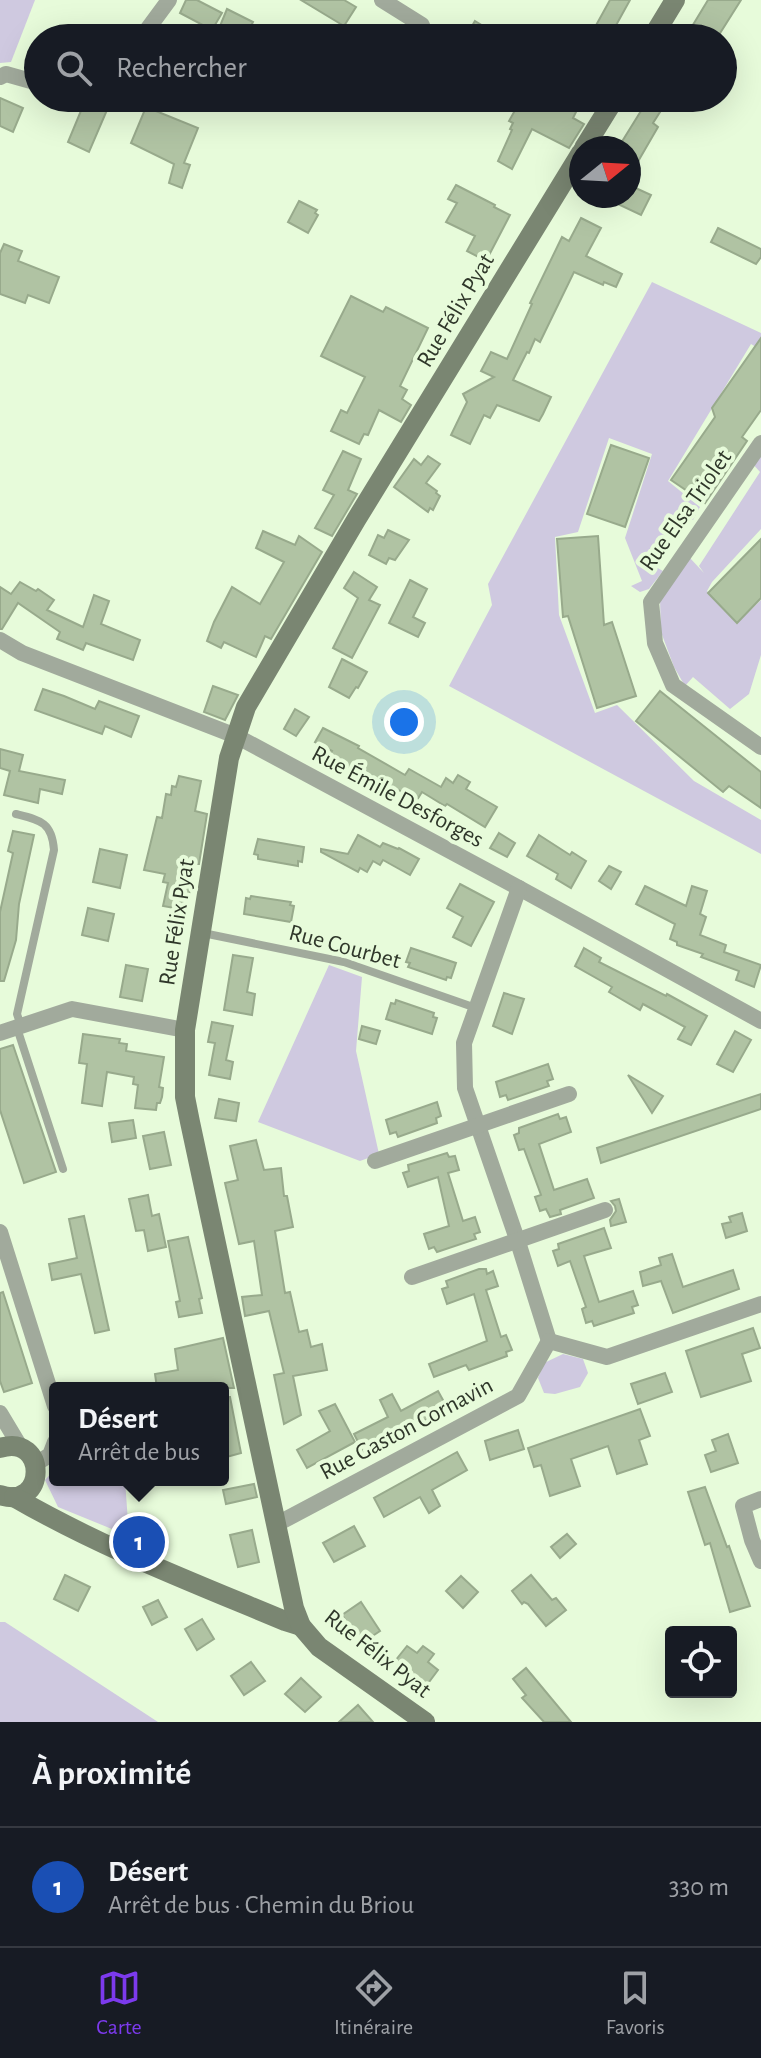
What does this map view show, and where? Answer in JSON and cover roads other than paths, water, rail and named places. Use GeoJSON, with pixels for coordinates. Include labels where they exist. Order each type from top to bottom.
{"type":"FeatureCollection","features":[{"type":"Feature","properties":{"kind":"street"},"geometry":{"type":"LineString","coordinates":[[151,24],[169,0]]}},
{"type":"Feature","properties":{"kind":"street"},"geometry":{"type":"LineString","coordinates":[[382,0],[420,24]]}},
{"type":"Feature","properties":{"kind":"street"},"geometry":{"type":"LineString","coordinates":[[660,24],[675,0]]}},
{"type":"Feature","properties":{"kind":"street"},"geometry":{"type":"LineString","coordinates":[[0,77],[6,74],[24,79]]}},
{"type":"Feature","properties":{"kind":"street"},"geometry":{"type":"LineString","coordinates":[[591,136],[606,112]]}},
{"type":"Feature","properties":{"kind":"street","name":"Rue Félix Pyat"},"geometry":{"type":"LineString","coordinates":[[425,1722],[319,1647],[301,1626],[294,1608],[187,1109],[185,1030],[229,758],[246,707],[356,520],[569,173]]}},
{"type":"Feature","properties":{"kind":"street","name":"Rue Elsa Triolet"},"geometry":{"type":"LineString","coordinates":[[761,443],[651,602],[655,643],[673,685],[761,747]]}},
{"type":"Feature","properties":{"kind":"street","name":"Rue Émile Desforges"},"geometry":{"type":"LineString","coordinates":[[0,640],[22,653],[236,736],[761,1021]]}},
{"type":"Feature","properties":{"kind":"street"},"geometry":{"type":"LineString","coordinates":[[519,888],[464,1043],[465,1088],[549,1341],[607,1357],[761,1304]]}},
{"type":"Feature","properties":{"kind":"street"},"geometry":{"type":"LineString","coordinates":[[0,1033],[72,1009],[185,1030]]}},
{"type":"Feature","properties":{"kind":"street"},"geometry":{"type":"LineString","coordinates":[[375,1161],[569,1094]]}},
{"type":"Feature","properties":{"kind":"street"},"geometry":{"type":"LineString","coordinates":[[412,1277],[605,1210]]}},
{"type":"Feature","properties":{"kind":"street"},"geometry":{"type":"LineString","coordinates":[[0,1232],[49,1387]]}},
{"type":"Feature","properties":{"kind":"street","name":"Rue Gaston Cornavin"},"geometry":{"type":"LineString","coordinates":[[275,1525],[518,1396],[549,1341]]}},
{"type":"Feature","properties":{"kind":"street"},"geometry":{"type":"LineString","coordinates":[[0,1413],[21,1448]]}},
{"type":"Feature","properties":{"kind":"street"},"geometry":{"type":"LineString","coordinates":[[0,1448],[13,1446],[28,1452],[35,1464],[34,1482],[15,1494],[54,1520],[301,1626]]}},
{"type":"Feature","properties":{"kind":"street"},"geometry":{"type":"LineString","coordinates":[[35,1464],[49,1456]]}},
{"type":"Feature","properties":{"kind":"street"},"geometry":{"type":"LineString","coordinates":[[761,1499],[743,1506],[761,1561]]}},
{"type":"Feature","properties":{"kind":"lane"},"geometry":{"type":"LineString","coordinates":[[16,814],[46,824],[54,850],[17,1014],[63,1169]]}},
{"type":"Feature","properties":{"kind":"lane","name":"Rue Courbet"},"geometry":{"type":"LineString","coordinates":[[200,932],[344,962],[476,1008]]}},
{"type":"Feature","properties":{"kind":"place","name":"Désert"},"geometry":{"type":"Point","coordinates":[139,1542]}}]}
